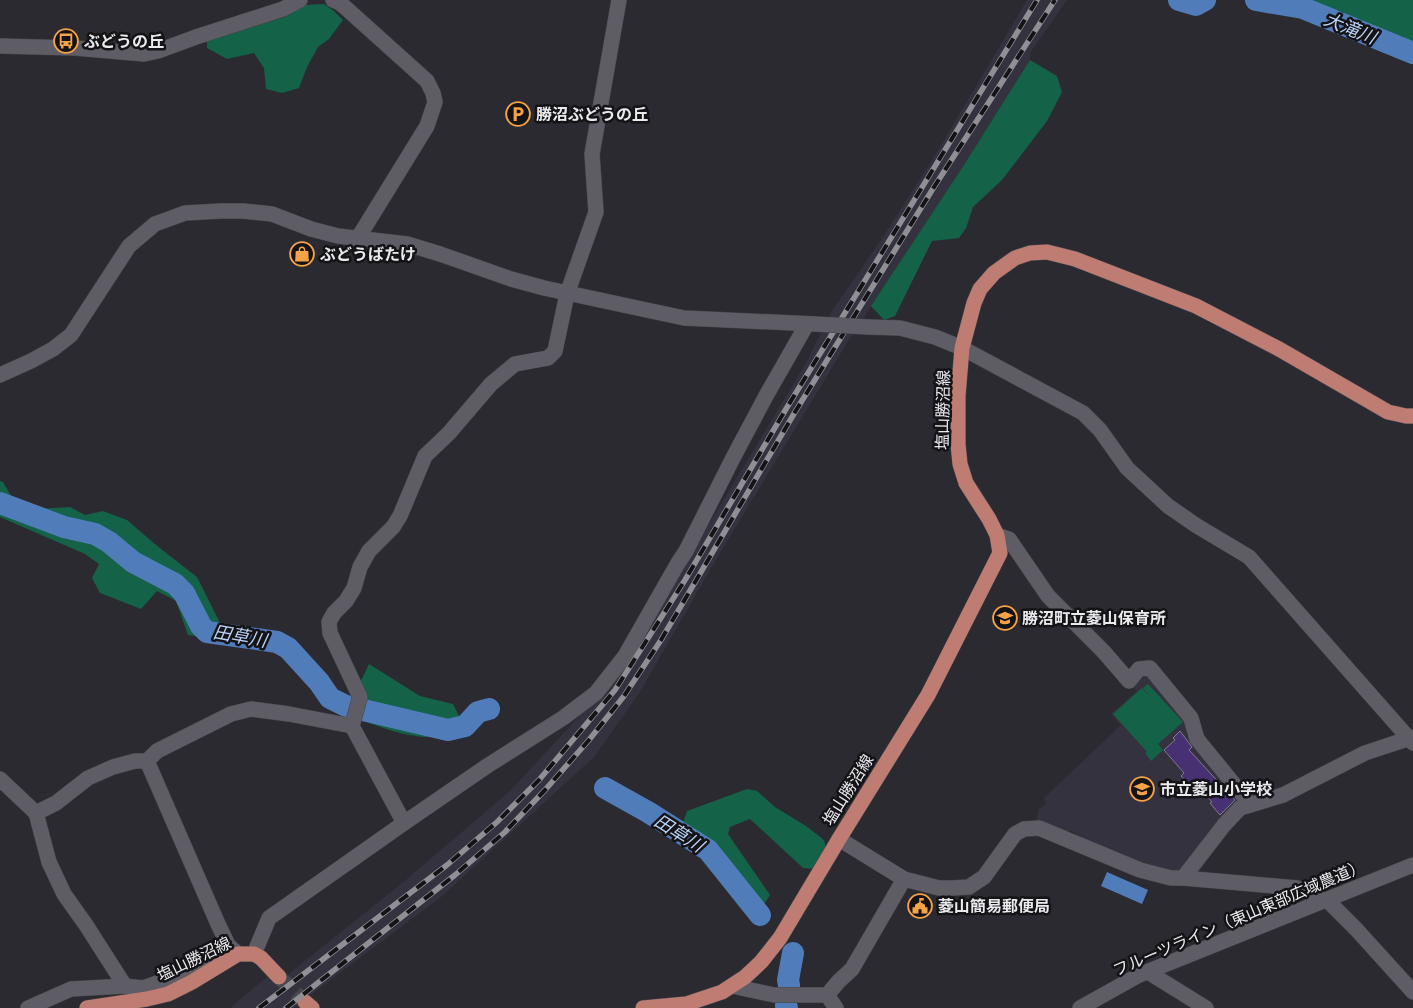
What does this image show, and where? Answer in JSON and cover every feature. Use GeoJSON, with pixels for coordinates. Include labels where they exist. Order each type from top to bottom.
{"type":"FeatureCollection","features":[{"type":"Feature","properties":{"kind":"main road","name":"塩山勝沼線"},"geometry":{"type":"LineString","coordinates":[[643,1008],[686,1006],[722,992],[745,977],[761,962],[780,938],[838,839],[928,695],[1000,553],[997,535],[966,483],[960,464],[958,444],[958,406],[962,348],[974,303],[980,289],[994,273],[1014,258],[1030,253],[1047,252],[1075,259],[1196,306],[1279,349],[1388,412],[1413,416]]}},
{"type":"Feature","properties":{"kind":"main road","name":"塩山勝沼線"},"geometry":{"type":"LineString","coordinates":[[87,1008],[168,994],[192,982],[233,950],[254,954],[261,958],[279,977]]}},
{"type":"Feature","properties":{"kind":"street"},"geometry":{"type":"LineString","coordinates":[[0,46],[75,48],[144,54],[283,9],[300,0]]}},
{"type":"Feature","properties":{"kind":"street"},"geometry":{"type":"LineString","coordinates":[[404,823],[352,726],[360,697],[330,633],[329,622],[354,588],[360,567],[369,550],[393,527],[400,516],[425,456],[449,433],[491,384],[515,364],[548,358],[555,351],[567,294],[596,212],[592,154],[619,0]]}},
{"type":"Feature","properties":{"kind":"street"},"geometry":{"type":"LineString","coordinates":[[339,1],[427,81],[433,92],[435,102],[427,126],[358,238]]}},
{"type":"Feature","properties":{"kind":"street"},"geometry":{"type":"LineString","coordinates":[[0,374],[54,350],[71,335],[129,246],[155,224],[185,213],[243,211],[272,214],[311,229],[338,236],[406,244],[511,279],[567,294],[684,318],[900,328],[935,337],[962,348],[1083,413],[1100,430],[1127,468],[1168,506],[1249,557],[1412,739],[1365,753],[1283,795],[1240,808],[1224,825],[1183,878]]}},
{"type":"Feature","properties":{"kind":"street"},"geometry":{"type":"LineString","coordinates":[[254,954],[269,918],[487,766],[563,718],[596,693],[624,656],[686,551],[767,394],[811,324]]}},
{"type":"Feature","properties":{"kind":"street"},"geometry":{"type":"LineString","coordinates":[[997,535],[1009,539],[1048,596],[1129,680],[1139,669],[1150,668],[1191,718],[1197,739],[1250,804]]}},
{"type":"Feature","properties":{"kind":"street"},"geometry":{"type":"LineString","coordinates":[[36,813],[56,803],[88,778],[113,767],[135,761],[147,761],[157,751],[231,714],[251,709],[352,726]]}},
{"type":"Feature","properties":{"kind":"street"},"geometry":{"type":"LineString","coordinates":[[28,1008],[71,988],[125,986],[142,988],[174,977],[233,950],[147,761]]}},
{"type":"Feature","properties":{"kind":"street"},"geometry":{"type":"LineString","coordinates":[[0,779],[36,813],[48,862],[64,894],[125,986]]}},
{"type":"Feature","properties":{"kind":"street"},"geometry":{"type":"LineString","coordinates":[[838,839],[904,879],[940,888],[969,887],[984,877],[1015,834],[1024,829],[1039,828],[1140,870],[1172,878],[1297,888],[1327,900],[1413,992]]}},
{"type":"Feature","properties":{"kind":"street","name":"フルーツライン（東山東部広域農道）"},"geometry":{"type":"LineString","coordinates":[[1083,1007],[1139,975],[1413,865]]}},
{"type":"Feature","properties":{"kind":"street"},"geometry":{"type":"LineString","coordinates":[[732,986],[774,994],[827,995],[852,969],[904,879]]}},
{"type":"Feature","properties":{"kind":"street"},"geometry":{"type":"LineString","coordinates":[[1148,972],[1206,1008]]}},
{"type":"Feature","properties":{"kind":"street"},"geometry":{"type":"LineString","coordinates":[[827,995],[836,1008]]}},
{"type":"Feature","properties":{"kind":"shaded area"},"geometry":{"type":"Polygon","coordinates":[[[1027,0],[1067,0],[1030,53],[1030,60],[962,168],[847,343],[714,563],[640,692],[594,757],[441,897],[293,1008],[230,1008],[268,976],[276,984],[401,884],[510,791],[610,683],[654,616],[807,361],[832,311],[879,243],[937,152],[1027,0]]]}},
{"type":"Feature","properties":{"kind":"shaded area"},"geometry":{"type":"Polygon","coordinates":[[[1150,675],[1188,718],[1238,800],[1237,806],[1180,871],[1159,873],[1100,848],[1072,831],[1062,832],[1036,822],[1039,809],[1046,804],[1044,798],[1121,725],[1111,714],[1137,691],[1132,686],[1145,676],[1150,675]]]}},
{"type":"Feature","properties":{"kind":"green space"},"geometry":{"type":"Polygon","coordinates":[[[1304,0],[1413,0],[1413,48],[1356,23],[1343,12],[1304,0]]]}},
{"type":"Feature","properties":{"kind":"green space"},"geometry":{"type":"Polygon","coordinates":[[[324,4],[343,20],[329,39],[318,47],[307,67],[299,88],[282,93],[266,89],[264,68],[254,53],[227,59],[207,48],[207,40],[285,17],[305,5],[324,4]]]}},
{"type":"Feature","properties":{"kind":"green space"},"geometry":{"type":"Polygon","coordinates":[[[1030,60],[1057,76],[1062,92],[1047,121],[1002,180],[973,207],[966,228],[959,238],[932,241],[895,316],[884,320],[871,306],[962,168],[1030,60]]]}},
{"type":"Feature","properties":{"kind":"green space"},"geometry":{"type":"Polygon","coordinates":[[[0,481],[3,482],[13,499],[34,509],[70,507],[85,515],[103,511],[127,520],[197,577],[220,623],[210,638],[188,635],[176,601],[157,591],[141,609],[100,593],[92,578],[99,564],[85,554],[0,517],[0,481]]]}},
{"type":"Feature","properties":{"kind":"green space"},"geometry":{"type":"Polygon","coordinates":[[[369,664],[420,696],[453,704],[459,716],[458,723],[442,735],[421,737],[388,730],[361,719],[359,685],[369,664]]]}},
{"type":"Feature","properties":{"kind":"green space"},"geometry":{"type":"Polygon","coordinates":[[[1148,684],[1183,722],[1158,744],[1163,750],[1151,761],[1145,753],[1147,752],[1113,714],[1142,688],[1153,700],[1143,688],[1148,684]]]}},
{"type":"Feature","properties":{"kind":"green space"},"geometry":{"type":"Polygon","coordinates":[[[747,789],[757,791],[775,807],[806,826],[824,840],[826,848],[815,869],[803,868],[750,819],[730,827],[728,834],[770,895],[763,906],[739,906],[696,838],[682,826],[687,811],[747,789]]]}},
{"type":"Feature","properties":{"kind":"water"},"geometry":{"type":"Polygon","coordinates":[[[1107,872],[1148,890],[1142,904],[1101,886],[1107,872]]]}},
{"type":"Feature","properties":{"kind":"building"},"geometry":{"type":"Polygon","coordinates":[[[1180,731],[1192,747],[1189,750],[1235,800],[1220,815],[1210,803],[1212,802],[1194,781],[1189,785],[1181,776],[1184,773],[1164,750],[1175,740],[1173,738],[1180,731]]]}},
{"type":"Feature","properties":{"kind":"waterway","name":"大滝川"},"geometry":{"type":"LineString","coordinates":[[1179,0],[1196,5],[1205,0]]}},
{"type":"Feature","properties":{"kind":"waterway","name":"大滝川"},"geometry":{"type":"LineString","coordinates":[[1256,0],[1303,8],[1413,53]]}},
{"type":"Feature","properties":{"kind":"waterway","name":"田草川"},"geometry":{"type":"LineString","coordinates":[[0,503],[64,527],[95,534],[109,542],[133,562],[175,584],[184,593],[201,626],[207,632],[277,642],[288,648],[319,682],[330,698],[346,706],[448,730],[465,726],[478,712],[489,709]]}},
{"type":"Feature","properties":{"kind":"waterway","name":"田草川"},"geometry":{"type":"LineString","coordinates":[[605,788],[648,812],[708,850],[760,915]]}},
{"type":"Feature","properties":{"kind":"waterway","name":"田草川"},"geometry":{"type":"LineString","coordinates":[[789,985],[788,980],[793,953]]}},
{"type":"Feature","properties":{"kind":"tunnel"},"geometry":{"type":"LineString","coordinates":[[279,977],[305,1002]]}},
{"type":"Feature","properties":{"kind":"railway"},"geometry":{"type":"LineString","coordinates":[[259,1008],[447,865],[497,822],[539,780],[615,690],[685,580],[786,409],[1037,0]]}},
{"type":"Feature","properties":{"kind":"railway"},"geometry":{"type":"LineString","coordinates":[[286,1008],[455,875],[505,832],[589,740],[624,696],[661,640],[795,412],[934,187],[1055,0]]}},
{"type":"Feature","properties":{"kind":"place","name":"ぶどうの丘"},"geometry":{"type":"Point","coordinates":[66,41]}},
{"type":"Feature","properties":{"kind":"place","name":"勝沼ぶどうの丘"},"geometry":{"type":"Point","coordinates":[518,114]}},
{"type":"Feature","properties":{"kind":"place","name":"ぶどうばたけ"},"geometry":{"type":"Point","coordinates":[302,254]}},
{"type":"Feature","properties":{"kind":"place","name":"勝沼町立菱山保育所"},"geometry":{"type":"Point","coordinates":[1005,618]}},
{"type":"Feature","properties":{"kind":"place","name":"市立菱山小学校"},"geometry":{"type":"Point","coordinates":[1142,789]}},
{"type":"Feature","properties":{"kind":"place","name":"菱山簡易郵便局"},"geometry":{"type":"Point","coordinates":[920,906]}}]}
